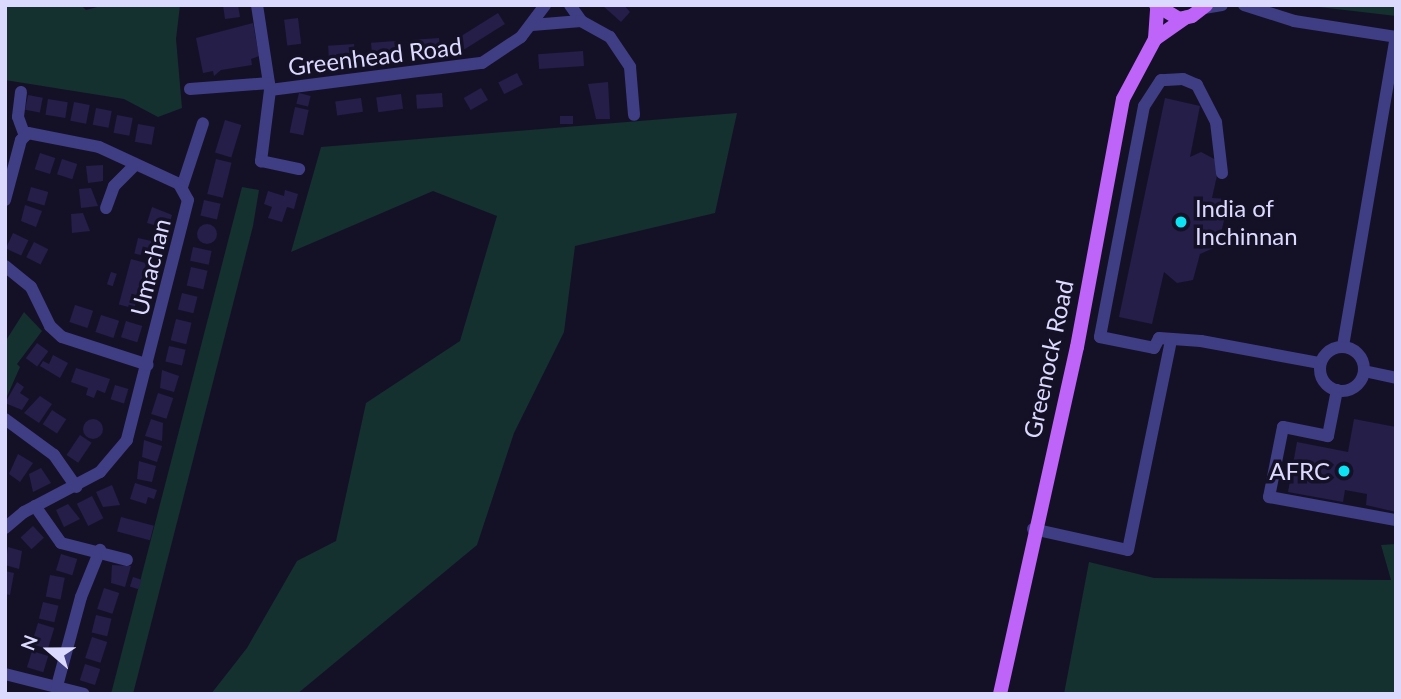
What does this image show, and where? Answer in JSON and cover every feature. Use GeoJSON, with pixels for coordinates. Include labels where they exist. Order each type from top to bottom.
{"type":"FeatureCollection","features":[{"type":"Feature","properties":{"kind":"main road","name":"Greenock Road"},"geometry":{"type":"LineString","coordinates":[[1000,694],[1033,529],[1082,319],[1123,99],[1155,39],[1157,7]]}},
{"type":"Feature","properties":{"kind":"main road"},"geometry":{"type":"LineString","coordinates":[[1157,7],[1173,18],[1185,18]]}},
{"type":"Feature","properties":{"kind":"main road","name":"Greenock Road"},"geometry":{"type":"LineString","coordinates":[[1155,39],[1205,7]]}},
{"type":"Feature","properties":{"kind":"street"},"geometry":{"type":"LineString","coordinates":[[257,5],[270,87],[261,161],[299,169]]}},
{"type":"Feature","properties":{"kind":"street","name":"Greenhead Road"},"geometry":{"type":"LineString","coordinates":[[190,89],[270,87],[482,63],[532,25],[545,5]]}},
{"type":"Feature","properties":{"kind":"street"},"geometry":{"type":"LineString","coordinates":[[570,5],[581,21],[610,37],[622,50],[635,86],[634,115]]}},
{"type":"Feature","properties":{"kind":"street"},"geometry":{"type":"LineString","coordinates":[[1205,7],[1222,5]]}},
{"type":"Feature","properties":{"kind":"street"},"geometry":{"type":"LineString","coordinates":[[1244,5],[1294,21],[1396,37],[1343,346]]}},
{"type":"Feature","properties":{"kind":"street"},"geometry":{"type":"LineString","coordinates":[[532,25],[581,21]]}},
{"type":"Feature","properties":{"kind":"street"},"geometry":{"type":"LineString","coordinates":[[1222,173],[1216,122],[1197,85],[1183,79],[1161,80],[1144,106],[1100,337],[1154,348],[1159,338],[1201,341],[1320,363]]}},
{"type":"Feature","properties":{"kind":"street"},"geometry":{"type":"LineString","coordinates":[[5,200],[25,136],[18,117],[21,92]]}},
{"type":"Feature","properties":{"kind":"street"},"geometry":{"type":"LineString","coordinates":[[182,187],[203,123]]}},
{"type":"Feature","properties":{"kind":"street","name":"Umachan"},"geometry":{"type":"LineString","coordinates":[[5,528],[35,506],[76,487],[100,472],[127,440],[188,200],[182,187],[99,147],[68,138],[25,136]]}},
{"type":"Feature","properties":{"kind":"street"},"geometry":{"type":"LineString","coordinates":[[106,208],[114,186],[135,165]]}},
{"type":"Feature","properties":{"kind":"street"},"geometry":{"type":"LineString","coordinates":[[5,266],[31,287],[50,326],[62,337],[148,365]]}},
{"type":"Feature","properties":{"kind":"street"},"geometry":{"type":"LineString","coordinates":[[1082,319],[1102,324]]}},
{"type":"Feature","properties":{"kind":"street"},"geometry":{"type":"LineString","coordinates":[[1033,529],[1128,550],[1171,340]]}},
{"type":"Feature","properties":{"kind":"street"},"geometry":{"type":"LineString","coordinates":[[1343,346],[1361,357],[1364,371],[1351,389],[1337,390],[1321,377],[1320,363],[1328,351],[1343,346]]}},
{"type":"Feature","properties":{"kind":"street"},"geometry":{"type":"LineString","coordinates":[[1364,371],[1396,378]]}},
{"type":"Feature","properties":{"kind":"street"},"geometry":{"type":"LineString","coordinates":[[1337,390],[1328,436],[1283,428],[1269,497],[1396,520]]}},
{"type":"Feature","properties":{"kind":"street"},"geometry":{"type":"LineString","coordinates":[[5,419],[54,455],[76,487]]}},
{"type":"Feature","properties":{"kind":"street"},"geometry":{"type":"LineString","coordinates":[[35,506],[61,543],[100,550],[127,560]]}},
{"type":"Feature","properties":{"kind":"street"},"geometry":{"type":"LineString","coordinates":[[57,686],[81,597],[100,550]]}},
{"type":"Feature","properties":{"kind":"street"},"geometry":{"type":"LineString","coordinates":[[5,674],[85,694]]}},
{"type":"Feature","properties":{"kind":"green space"},"geometry":{"type":"Polygon","coordinates":[[[5,5],[81,5],[86,10],[105,5],[180,5],[176,39],[182,108],[158,117],[124,99],[5,80],[5,5]]]}},
{"type":"Feature","properties":{"kind":"green space"},"geometry":{"type":"Polygon","coordinates":[[[1302,5],[1396,5],[1396,16],[1302,5]]]}},
{"type":"Feature","properties":{"kind":"green space"},"geometry":{"type":"Polygon","coordinates":[[[737,113],[715,213],[575,246],[564,332],[514,433],[477,545],[297,694],[211,694],[247,648],[297,561],[336,541],[366,403],[460,341],[497,216],[433,191],[291,252],[321,147],[737,113]]]}},
{"type":"Feature","properties":{"kind":"green space"},"geometry":{"type":"Polygon","coordinates":[[[242,187],[259,190],[253,226],[133,694],[111,694],[242,187]]]}},
{"type":"Feature","properties":{"kind":"green space"},"geometry":{"type":"Polygon","coordinates":[[[24,312],[42,331],[17,364],[20,367],[5,401],[5,342],[24,312]]]}},
{"type":"Feature","properties":{"kind":"green space"},"geometry":{"type":"Polygon","coordinates":[[[1396,544],[1396,694],[1064,694],[1089,562],[1154,578],[1391,580],[1381,545],[1396,544]]]}},
{"type":"Feature","properties":{"kind":"building"},"geometry":{"type":"Polygon","coordinates":[[[223,5],[238,5],[240,17],[225,19],[223,5]]]}},
{"type":"Feature","properties":{"kind":"building"},"geometry":{"type":"Polygon","coordinates":[[[602,5],[624,5],[630,12],[621,22],[602,5]]]}},
{"type":"Feature","properties":{"kind":"building"},"geometry":{"type":"Polygon","coordinates":[[[498,13],[505,24],[464,49],[457,38],[498,13]]]}},
{"type":"Feature","properties":{"kind":"building"},"geometry":{"type":"Polygon","coordinates":[[[298,18],[301,44],[287,46],[284,20],[298,18]]]}},
{"type":"Feature","properties":{"kind":"building"},"geometry":{"type":"Polygon","coordinates":[[[253,23],[259,56],[251,59],[252,65],[221,70],[214,76],[213,71],[203,73],[196,38],[253,23]]]}},
{"type":"Feature","properties":{"kind":"building"},"geometry":{"type":"Polygon","coordinates":[[[439,38],[440,52],[414,54],[413,40],[439,38]]]}},
{"type":"Feature","properties":{"kind":"building"},"geometry":{"type":"Polygon","coordinates":[[[396,41],[397,55],[372,57],[371,43],[396,41]]]}},
{"type":"Feature","properties":{"kind":"building"},"geometry":{"type":"Polygon","coordinates":[[[354,44],[355,59],[329,61],[328,46],[354,44]]]}},
{"type":"Feature","properties":{"kind":"building"},"geometry":{"type":"Polygon","coordinates":[[[583,51],[584,66],[539,69],[538,54],[583,51]]]}},
{"type":"Feature","properties":{"kind":"building"},"geometry":{"type":"Polygon","coordinates":[[[517,73],[523,85],[504,94],[498,83],[517,73]]]}},
{"type":"Feature","properties":{"kind":"building"},"geometry":{"type":"Polygon","coordinates":[[[608,82],[610,119],[596,119],[588,84],[608,82]]]}},
{"type":"Feature","properties":{"kind":"building"},"geometry":{"type":"Polygon","coordinates":[[[481,88],[488,100],[471,110],[464,98],[481,88]]]}},
{"type":"Feature","properties":{"kind":"building"},"geometry":{"type":"Polygon","coordinates":[[[299,93],[311,96],[308,107],[296,104],[299,93]]]}},
{"type":"Feature","properties":{"kind":"building"},"geometry":{"type":"Polygon","coordinates":[[[442,93],[443,107],[417,109],[416,95],[442,93]]]}},
{"type":"Feature","properties":{"kind":"building"},"geometry":{"type":"Polygon","coordinates":[[[401,94],[403,109],[378,112],[376,97],[401,94]]]}},
{"type":"Feature","properties":{"kind":"building"},"geometry":{"type":"Polygon","coordinates":[[[28,95],[43,98],[40,113],[25,110],[28,95]]]}},
{"type":"Feature","properties":{"kind":"building"},"geometry":{"type":"Polygon","coordinates":[[[361,98],[363,112],[337,115],[335,102],[361,98]]]}},
{"type":"Feature","properties":{"kind":"building","name":"India of Inchinnan"},"geometry":{"type":"Polygon","coordinates":[[[1165,98],[1200,106],[1190,157],[1201,152],[1220,162],[1212,198],[1229,199],[1218,246],[1200,254],[1193,280],[1177,283],[1164,272],[1152,324],[1119,317],[1165,98]]]}},
{"type":"Feature","properties":{"kind":"building"},"geometry":{"type":"Polygon","coordinates":[[[48,99],[68,102],[65,118],[45,115],[48,99]]]}},
{"type":"Feature","properties":{"kind":"building"},"geometry":{"type":"Polygon","coordinates":[[[74,102],[90,105],[86,124],[70,121],[74,102]]]}},
{"type":"Feature","properties":{"kind":"building"},"geometry":{"type":"Polygon","coordinates":[[[295,107],[309,110],[303,135],[290,132],[295,107]]]}},
{"type":"Feature","properties":{"kind":"building"},"geometry":{"type":"Polygon","coordinates":[[[96,108],[112,111],[108,128],[93,125],[96,108]]]}},
{"type":"Feature","properties":{"kind":"building"},"geometry":{"type":"Polygon","coordinates":[[[117,115],[133,118],[129,136],[114,133],[117,115]]]}},
{"type":"Feature","properties":{"kind":"building"},"geometry":{"type":"Polygon","coordinates":[[[560,116],[573,116],[573,124],[560,124],[560,116]]]}},
{"type":"Feature","properties":{"kind":"building"},"geometry":{"type":"Polygon","coordinates":[[[225,120],[241,125],[231,157],[215,153],[225,120]]]}},
{"type":"Feature","properties":{"kind":"building"},"geometry":{"type":"Polygon","coordinates":[[[138,124],[155,127],[152,145],[135,142],[138,124]]]}},
{"type":"Feature","properties":{"kind":"building"},"geometry":{"type":"Polygon","coordinates":[[[40,153],[55,158],[50,174],[35,169],[40,153]]]}},
{"type":"Feature","properties":{"kind":"building"},"geometry":{"type":"Polygon","coordinates":[[[62,159],[77,164],[72,179],[57,174],[62,159]]]}},
{"type":"Feature","properties":{"kind":"building"},"geometry":{"type":"Polygon","coordinates":[[[216,159],[232,163],[223,198],[207,194],[216,159]]]}},
{"type":"Feature","properties":{"kind":"building"},"geometry":{"type":"Polygon","coordinates":[[[103,165],[103,181],[88,183],[86,166],[103,165]]]}},
{"type":"Feature","properties":{"kind":"building"},"geometry":{"type":"Polygon","coordinates":[[[31,187],[48,192],[44,205],[27,200],[31,187]]]}},
{"type":"Feature","properties":{"kind":"building"},"geometry":{"type":"Polygon","coordinates":[[[91,188],[98,206],[81,208],[79,189],[91,188]]]}},
{"type":"Feature","properties":{"kind":"building"},"geometry":{"type":"Polygon","coordinates":[[[285,190],[298,194],[294,209],[287,207],[282,222],[268,218],[272,207],[264,204],[268,191],[284,196],[285,190]]]}},
{"type":"Feature","properties":{"kind":"building"},"geometry":{"type":"Polygon","coordinates":[[[204,200],[221,204],[217,219],[200,216],[204,200]]]}},
{"type":"Feature","properties":{"kind":"building"},"geometry":{"type":"Polygon","coordinates":[[[25,205],[42,211],[36,227],[21,221],[25,205]]]}},
{"type":"Feature","properties":{"kind":"building"},"geometry":{"type":"Polygon","coordinates":[[[152,207],[172,215],[168,229],[147,223],[152,207]]]}},
{"type":"Feature","properties":{"kind":"building"},"geometry":{"type":"Polygon","coordinates":[[[83,213],[90,231],[72,233],[71,214],[83,213]]]}},
{"type":"Feature","properties":{"kind":"building"},"geometry":{"type":"Polygon","coordinates":[[[203,224],[211,224],[217,234],[211,244],[203,244],[197,238],[197,230],[203,224]]]}},
{"type":"Feature","properties":{"kind":"building"},"geometry":{"type":"Polygon","coordinates":[[[13,233],[28,240],[21,256],[6,248],[13,233]]]}},
{"type":"Feature","properties":{"kind":"building"},"geometry":{"type":"Polygon","coordinates":[[[138,238],[155,242],[151,257],[134,254],[138,238]]]}},
{"type":"Feature","properties":{"kind":"building"},"geometry":{"type":"Polygon","coordinates":[[[34,242],[48,249],[41,264],[26,257],[34,242]]]}},
{"type":"Feature","properties":{"kind":"building"},"geometry":{"type":"Polygon","coordinates":[[[193,247],[212,251],[209,265],[190,261],[193,247]]]}},
{"type":"Feature","properties":{"kind":"building"},"geometry":{"type":"Polygon","coordinates":[[[131,259],[146,263],[134,309],[119,304],[131,259]]]}},
{"type":"Feature","properties":{"kind":"building"},"geometry":{"type":"Polygon","coordinates":[[[191,267],[208,271],[203,289],[187,286],[191,267]]]}},
{"type":"Feature","properties":{"kind":"building"},"geometry":{"type":"Polygon","coordinates":[[[111,272],[117,274],[113,286],[107,284],[111,272]]]}},
{"type":"Feature","properties":{"kind":"building"},"geometry":{"type":"Polygon","coordinates":[[[182,293],[198,297],[193,313],[178,309],[182,293]]]}},
{"type":"Feature","properties":{"kind":"building"},"geometry":{"type":"Polygon","coordinates":[[[75,305],[93,311],[88,328],[69,322],[75,305]]]}},
{"type":"Feature","properties":{"kind":"building"},"geometry":{"type":"Polygon","coordinates":[[[101,315],[119,321],[114,338],[95,332],[101,315]]]}},
{"type":"Feature","properties":{"kind":"building"},"geometry":{"type":"Polygon","coordinates":[[[176,319],[192,323],[186,344],[171,340],[176,319]]]}},
{"type":"Feature","properties":{"kind":"building"},"geometry":{"type":"Polygon","coordinates":[[[126,321],[142,326],[137,342],[121,337],[126,321]]]}},
{"type":"Feature","properties":{"kind":"building"},"geometry":{"type":"Polygon","coordinates":[[[37,343],[48,351],[37,367],[26,358],[37,343]]]}},
{"type":"Feature","properties":{"kind":"building"},"geometry":{"type":"Polygon","coordinates":[[[169,346],[186,350],[182,365],[165,362],[169,346]]]}},
{"type":"Feature","properties":{"kind":"building"},"geometry":{"type":"Polygon","coordinates":[[[53,355],[68,363],[60,378],[40,366],[43,361],[49,364],[53,355]]]}},
{"type":"Feature","properties":{"kind":"building"},"geometry":{"type":"Polygon","coordinates":[[[76,368],[110,379],[105,393],[97,390],[94,398],[86,395],[88,388],[71,382],[76,368]]]}},
{"type":"Feature","properties":{"kind":"building"},"geometry":{"type":"Polygon","coordinates":[[[162,370],[179,376],[174,392],[160,388],[162,370]]]}},
{"type":"Feature","properties":{"kind":"building"},"geometry":{"type":"Polygon","coordinates":[[[17,382],[24,387],[20,393],[29,399],[22,410],[5,403],[17,382]]]}},
{"type":"Feature","properties":{"kind":"building"},"geometry":{"type":"Polygon","coordinates":[[[115,385],[128,389],[124,403],[111,399],[115,385]]]}},
{"type":"Feature","properties":{"kind":"building"},"geometry":{"type":"Polygon","coordinates":[[[158,393],[173,398],[166,419],[151,414],[158,393]]]}},
{"type":"Feature","properties":{"kind":"building"},"geometry":{"type":"Polygon","coordinates":[[[40,396],[52,404],[39,423],[24,413],[40,396]]]}},
{"type":"Feature","properties":{"kind":"building"},"geometry":{"type":"Polygon","coordinates":[[[52,410],[66,419],[57,434],[43,424],[52,410]]]}},
{"type":"Feature","properties":{"kind":"building"},"geometry":{"type":"Polygon","coordinates":[[[93,419],[100,422],[103,429],[100,436],[93,439],[86,436],[83,429],[86,422],[93,419]]]}},
{"type":"Feature","properties":{"kind":"building"},"geometry":{"type":"Polygon","coordinates":[[[151,419],[163,423],[162,441],[145,436],[151,419]]]}},
{"type":"Feature","properties":{"kind":"building","name":"AFRC"},"geometry":{"type":"Polygon","coordinates":[[[1354,419],[1396,427],[1396,512],[1366,505],[1367,494],[1345,490],[1343,502],[1288,492],[1297,442],[1348,452],[1354,419]]]}},
{"type":"Feature","properties":{"kind":"building"},"geometry":{"type":"Polygon","coordinates":[[[80,435],[92,443],[78,463],[67,455],[80,435]]]}},
{"type":"Feature","properties":{"kind":"building"},"geometry":{"type":"Polygon","coordinates":[[[144,440],[162,446],[157,462],[142,457],[144,440]]]}},
{"type":"Feature","properties":{"kind":"building"},"geometry":{"type":"Polygon","coordinates":[[[18,454],[33,463],[20,482],[9,474],[18,454]]]}},
{"type":"Feature","properties":{"kind":"building"},"geometry":{"type":"Polygon","coordinates":[[[139,461],[156,466],[152,482],[137,479],[139,461]]]}},
{"type":"Feature","properties":{"kind":"building"},"geometry":{"type":"Polygon","coordinates":[[[41,468],[51,483],[33,492],[29,474],[41,468]]]}},
{"type":"Feature","properties":{"kind":"building"},"geometry":{"type":"Polygon","coordinates":[[[135,483],[157,490],[154,499],[148,497],[146,504],[130,499],[135,483]]]}},
{"type":"Feature","properties":{"kind":"building"},"geometry":{"type":"Polygon","coordinates":[[[112,485],[120,505],[103,507],[96,492],[112,485]]]}},
{"type":"Feature","properties":{"kind":"building"},"geometry":{"type":"Polygon","coordinates":[[[92,496],[103,518],[88,526],[77,504],[92,496]]]}},
{"type":"Feature","properties":{"kind":"building"},"geometry":{"type":"Polygon","coordinates":[[[68,504],[80,519],[64,527],[56,510],[68,504]]]}},
{"type":"Feature","properties":{"kind":"building"},"geometry":{"type":"Polygon","coordinates":[[[121,517],[154,526],[150,540],[117,531],[121,517]]]}},
{"type":"Feature","properties":{"kind":"building"},"geometry":{"type":"Polygon","coordinates":[[[33,526],[44,538],[31,549],[21,538],[33,526]]]}},
{"type":"Feature","properties":{"kind":"building"},"geometry":{"type":"Polygon","coordinates":[[[8,547],[22,551],[19,569],[5,565],[8,547]]]}},
{"type":"Feature","properties":{"kind":"building"},"geometry":{"type":"Polygon","coordinates":[[[61,554],[77,559],[72,575],[56,570],[61,554]]]}},
{"type":"Feature","properties":{"kind":"building"},"geometry":{"type":"Polygon","coordinates":[[[112,565],[131,566],[125,587],[111,583],[112,565]]]}},
{"type":"Feature","properties":{"kind":"building"},"geometry":{"type":"Polygon","coordinates":[[[5,571],[14,573],[10,595],[5,594],[5,571]]]}},
{"type":"Feature","properties":{"kind":"building"},"geometry":{"type":"Polygon","coordinates":[[[50,575],[65,578],[61,599],[46,597],[50,575]]]}},
{"type":"Feature","properties":{"kind":"building"},"geometry":{"type":"Polygon","coordinates":[[[133,577],[142,580],[138,589],[130,587],[133,577]]]}},
{"type":"Feature","properties":{"kind":"building"},"geometry":{"type":"Polygon","coordinates":[[[104,588],[119,593],[112,614],[97,609],[104,588]]]}},
{"type":"Feature","properties":{"kind":"building"},"geometry":{"type":"Polygon","coordinates":[[[43,602],[59,606],[54,622],[39,618],[43,602]]]}},
{"type":"Feature","properties":{"kind":"building"},"geometry":{"type":"Polygon","coordinates":[[[96,615],[112,619],[107,636],[92,632],[96,615]]]}},
{"type":"Feature","properties":{"kind":"building"},"geometry":{"type":"Polygon","coordinates":[[[38,623],[54,628],[48,649],[32,644],[38,623]]]}},
{"type":"Feature","properties":{"kind":"building"},"geometry":{"type":"Polygon","coordinates":[[[92,637],[107,642],[100,663],[85,658],[92,637]]]}},
{"type":"Feature","properties":{"kind":"building"},"geometry":{"type":"Polygon","coordinates":[[[32,651],[48,656],[43,672],[27,667],[32,651]]]}},
{"type":"Feature","properties":{"kind":"building"},"geometry":{"type":"Polygon","coordinates":[[[85,664],[100,669],[95,685],[80,680],[85,664]]]}},
{"type":"Feature","properties":{"kind":"place","name":"India of Inchinnan"},"geometry":{"type":"Point","coordinates":[1181,222]}},
{"type":"Feature","properties":{"kind":"place","name":"AFRC"},"geometry":{"type":"Point","coordinates":[1344,471]}}]}
